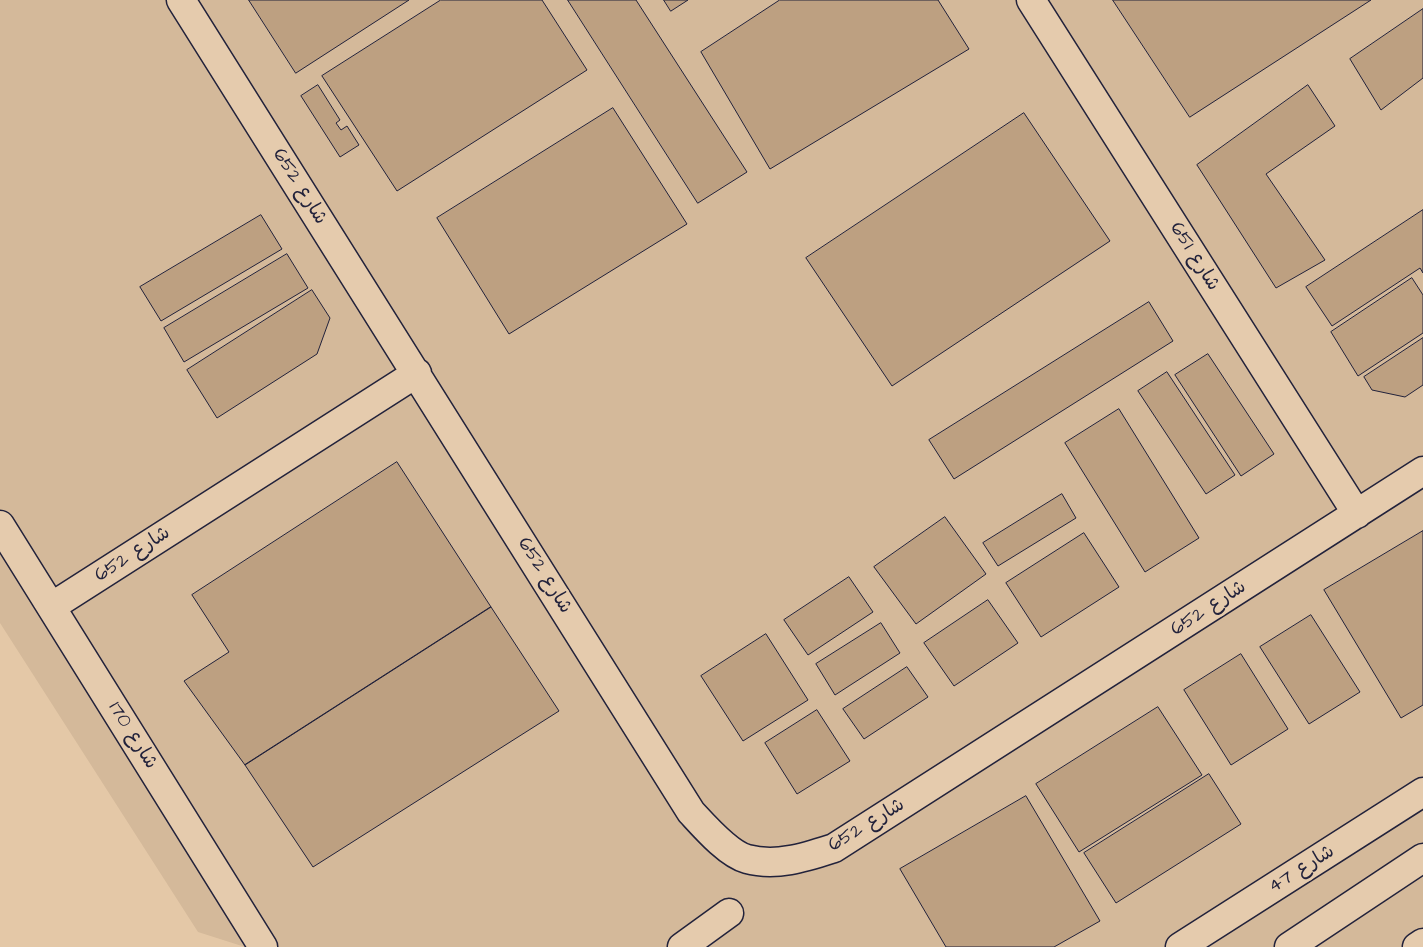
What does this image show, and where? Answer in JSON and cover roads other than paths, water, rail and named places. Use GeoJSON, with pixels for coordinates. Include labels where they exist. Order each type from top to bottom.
{"type":"FeatureCollection","features":[{"type":"Feature","properties":{"kind":"street","name":"شارع 652"},"geometry":{"type":"LineString","coordinates":[[181,0],[691,812],[716,839],[746,859],[791,862],[834,848],[1423,471]]}},
{"type":"Feature","properties":{"kind":"street","name":"شارع 651"},"geometry":{"type":"LineString","coordinates":[[1031,0],[1357,514]]}},
{"type":"Feature","properties":{"kind":"street","name":"شارع 652"},"geometry":{"type":"LineString","coordinates":[[52,607],[417,373]]}},
{"type":"Feature","properties":{"kind":"street","name":"شارع 170"},"geometry":{"type":"LineString","coordinates":[[0,525],[264,947]]}},
{"type":"Feature","properties":{"kind":"street","name":"شارع 47"},"geometry":{"type":"LineString","coordinates":[[1180,947],[1423,792]]}},
{"type":"Feature","properties":{"kind":"street"},"geometry":{"type":"LineString","coordinates":[[1289,947],[1422,859]]}},
{"type":"Feature","properties":{"kind":"street"},"geometry":{"type":"LineString","coordinates":[[682,947],[729,913]]}},
{"type":"Feature","properties":{"kind":"street"},"geometry":{"type":"LineString","coordinates":[[1417,947],[1423,943]]}}]}
